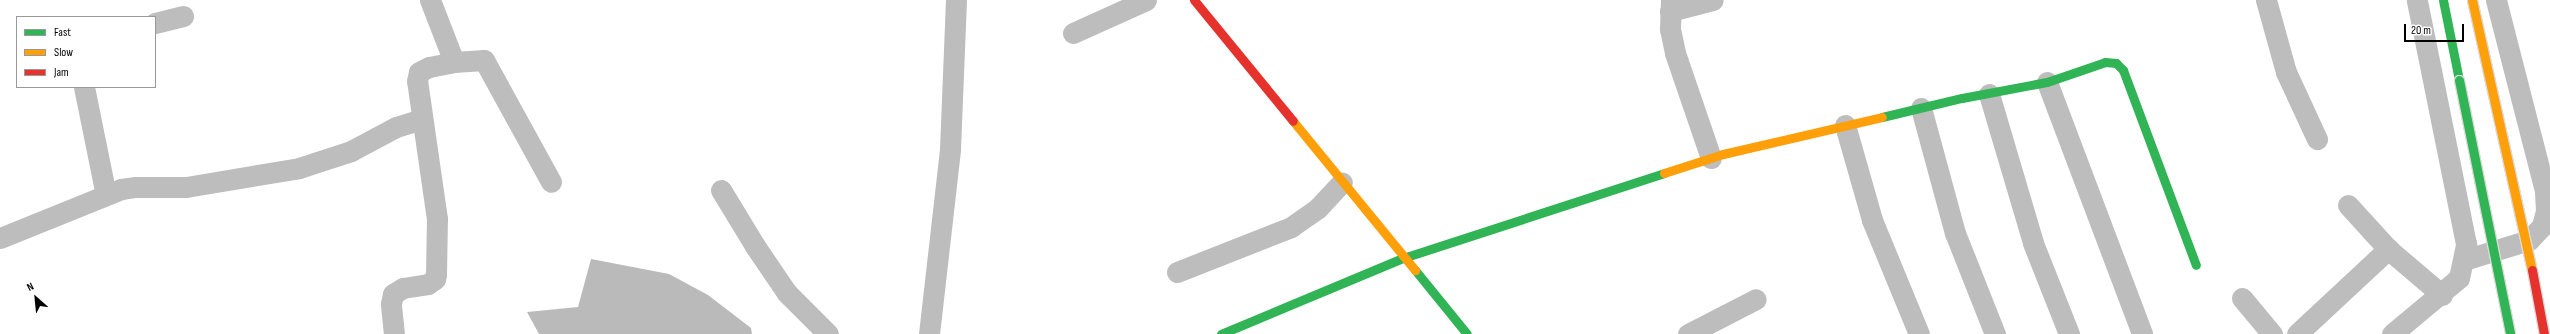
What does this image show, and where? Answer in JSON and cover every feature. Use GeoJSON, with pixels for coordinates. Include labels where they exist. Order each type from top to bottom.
{"type":"FeatureCollection","features":[{"type":"Feature","properties":{"kind":"main road"},"geometry":{"type":"LineString","coordinates":[[1194,0],[1403,258],[1467,334]]}},
{"type":"Feature","properties":{"kind":"main road"},"geometry":{"type":"LineString","coordinates":[[2443,0],[2510,334]]}},
{"type":"Feature","properties":{"kind":"main road"},"geometry":{"type":"LineString","coordinates":[[2472,0],[2525,229],[2544,334]]}},
{"type":"Feature","properties":{"kind":"main road"},"geometry":{"type":"LineString","coordinates":[[1221,334],[1403,258],[1711,158],[1845,125],[2047,82],[2105,62],[2116,63],[2123,70],[2196,265]]}},
{"type":"Feature","properties":{"kind":"street"},"geometry":{"type":"LineString","coordinates":[[430,0],[454,62]]}},
{"type":"Feature","properties":{"kind":"street"},"geometry":{"type":"LineString","coordinates":[[929,334],[950,149],[956,0]]}},
{"type":"Feature","properties":{"kind":"street"},"geometry":{"type":"LineString","coordinates":[[1073,33],[1146,0]]}},
{"type":"Feature","properties":{"kind":"street"},"geometry":{"type":"LineString","coordinates":[[1711,158],[1674,53],[1670,29],[1671,6],[1713,0]]}},
{"type":"Feature","properties":{"kind":"street"},"geometry":{"type":"LineString","coordinates":[[2266,0],[2286,72],[2317,139]]}},
{"type":"Feature","properties":{"kind":"street"},"geometry":{"type":"LineString","coordinates":[[2392,334],[2442,295],[2459,278],[2464,260],[2466,244],[2417,0]]}},
{"type":"Feature","properties":{"kind":"street"},"geometry":{"type":"LineString","coordinates":[[2464,260],[2529,240],[2542,226],[2546,211],[2545,191],[2496,0]]}},
{"type":"Feature","properties":{"kind":"street"},"geometry":{"type":"LineString","coordinates":[[156,23],[183,16]]}},
{"type":"Feature","properties":{"kind":"street"},"geometry":{"type":"LineString","coordinates":[[394,334],[390,304],[393,294],[403,288],[428,284],[435,279],[436,274],[437,219],[417,81],[419,72],[429,67],[454,62],[478,59],[486,62],[551,182]]}},
{"type":"Feature","properties":{"kind":"street"},"geometry":{"type":"LineString","coordinates":[[2047,82],[2142,334]]}},
{"type":"Feature","properties":{"kind":"street"},"geometry":{"type":"LineString","coordinates":[[84,88],[106,195]]}},
{"type":"Feature","properties":{"kind":"street"},"geometry":{"type":"LineString","coordinates":[[1989,94],[2033,243],[2069,334]]}},
{"type":"Feature","properties":{"kind":"street"},"geometry":{"type":"LineString","coordinates":[[1921,108],[1955,233],[1995,334]]}},
{"type":"Feature","properties":{"kind":"street"},"geometry":{"type":"LineString","coordinates":[[0,238],[128,187],[186,187],[299,168],[351,151],[396,127],[422,119]]}},
{"type":"Feature","properties":{"kind":"street"},"geometry":{"type":"LineString","coordinates":[[1845,125],[1872,220],[1919,334]]}},
{"type":"Feature","properties":{"kind":"street"},"geometry":{"type":"LineString","coordinates":[[1177,272],[1291,227],[1318,208],[1342,182]]}},
{"type":"Feature","properties":{"kind":"street"},"geometry":{"type":"LineString","coordinates":[[721,190],[754,246],[788,293],[828,334]]}},
{"type":"Feature","properties":{"kind":"street"},"geometry":{"type":"LineString","coordinates":[[2348,205],[2388,249],[2442,295]]}},
{"type":"Feature","properties":{"kind":"street"},"geometry":{"type":"LineString","coordinates":[[2297,334],[2388,249]]}},
{"type":"Feature","properties":{"kind":"street"},"geometry":{"type":"LineString","coordinates":[[2242,298],[2272,334]]}},
{"type":"Feature","properties":{"kind":"street"},"geometry":{"type":"LineString","coordinates":[[1688,334],[1756,299]]}},
{"type":"Feature","properties":{"kind":"shaded area"},"geometry":{"type":"Polygon","coordinates":[[[591,259],[669,274],[708,295],[751,328],[752,334],[539,334],[527,312],[578,307],[591,259]]]}},
{"type":"Feature","properties":{"kind":"railway"},"geometry":{"type":"LineString","coordinates":[[2544,334],[2550,329]]}},
{"type":"Feature","properties":{"kind":"traffic: fast"},"geometry":{"type":"LineString","coordinates":[[2443,0],[2459,80]]}},
{"type":"Feature","properties":{"kind":"traffic: fast"},"geometry":{"type":"LineString","coordinates":[[1882,117],[1962,98],[2047,82],[2105,62],[2116,63],[2123,70],[2196,265]]}},
{"type":"Feature","properties":{"kind":"traffic: fast"},"geometry":{"type":"LineString","coordinates":[[2459,80],[2510,334]]}},
{"type":"Feature","properties":{"kind":"traffic: fast"},"geometry":{"type":"LineString","coordinates":[[1221,334],[1403,258],[1664,173]]}},
{"type":"Feature","properties":{"kind":"traffic: fast"},"geometry":{"type":"LineString","coordinates":[[1415,270],[1467,334]]}},
{"type":"Feature","properties":{"kind":"traffic: slow"},"geometry":{"type":"LineString","coordinates":[[2472,0],[2532,270]]}},
{"type":"Feature","properties":{"kind":"traffic: slow"},"geometry":{"type":"LineString","coordinates":[[1664,173],[1723,154],[1882,117]]}},
{"type":"Feature","properties":{"kind":"traffic: slow"},"geometry":{"type":"LineString","coordinates":[[1293,121],[1415,270]]}},
{"type":"Feature","properties":{"kind":"traffic: jam"},"geometry":{"type":"LineString","coordinates":[[1194,0],[1293,121]]}},
{"type":"Feature","properties":{"kind":"traffic: jam"},"geometry":{"type":"LineString","coordinates":[[2532,270],[2544,334]]}}]}
